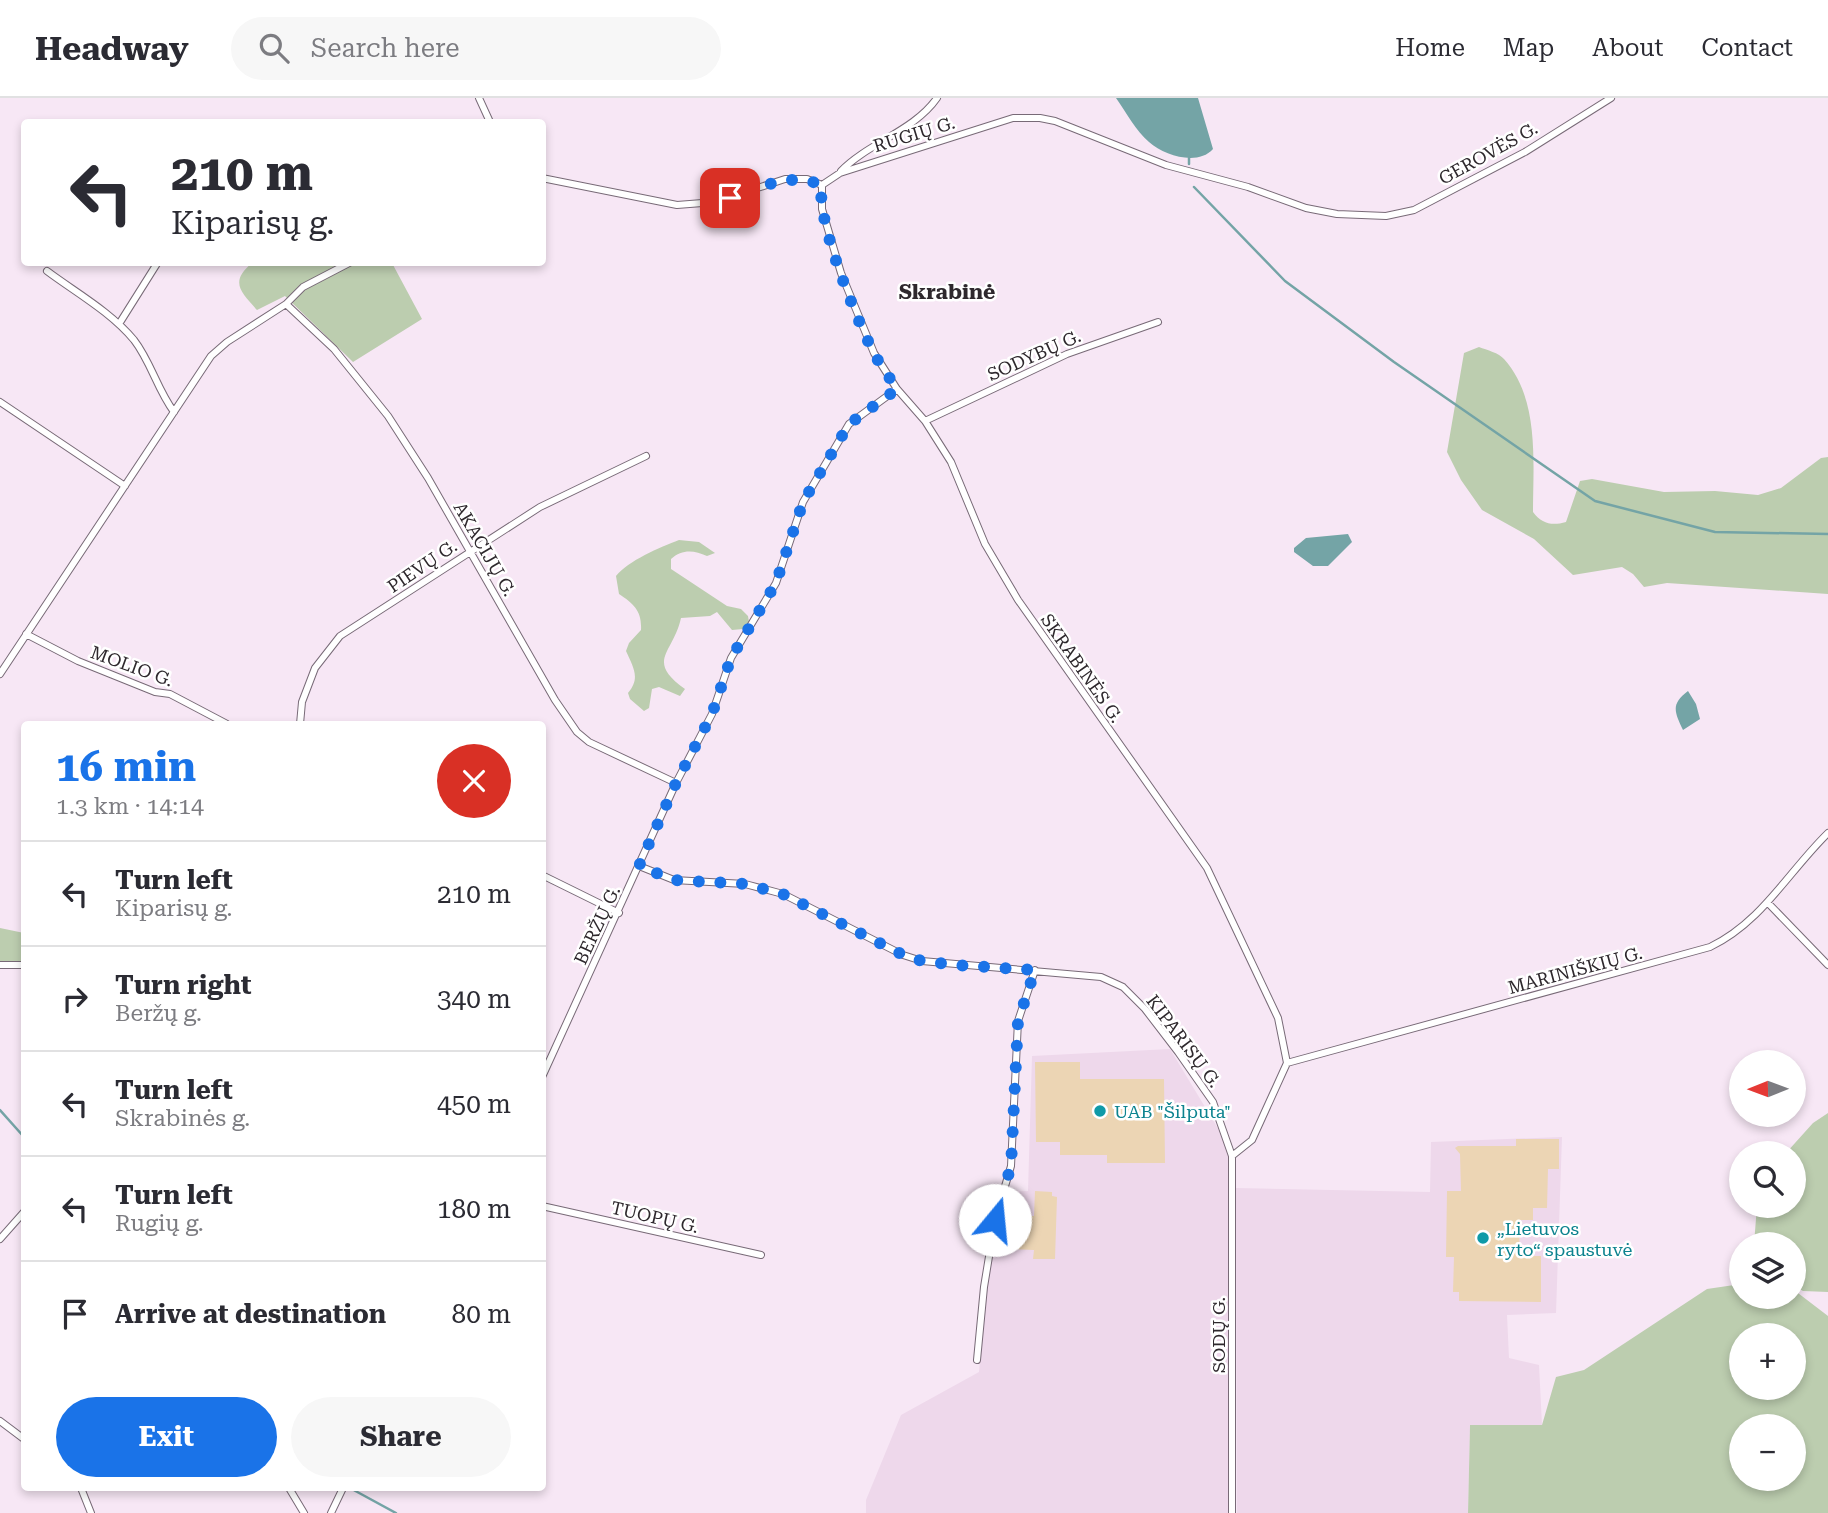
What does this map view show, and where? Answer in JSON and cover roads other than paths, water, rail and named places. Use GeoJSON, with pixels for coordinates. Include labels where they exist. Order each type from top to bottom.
{"type":"FeatureCollection","features":[{"type":"Feature","properties":{"kind":"street"},"geometry":{"type":"LineString","coordinates":[[479,98],[489,119]]}},
{"type":"Feature","properties":{"kind":"street"},"geometry":{"type":"LineString","coordinates":[[840,173],[859,155],[924,113],[937,98]]}},
{"type":"Feature","properties":{"kind":"street","name":"GEROVĖS G."},"geometry":{"type":"LineString","coordinates":[[1414,210],[1525,152],[1611,98]]}},
{"type":"Feature","properties":{"kind":"street","name":"RUGIŲ G."},"geometry":{"type":"LineString","coordinates":[[822,185],[840,173],[1013,118],[1040,118],[1055,121],[1166,165],[1248,187],[1307,208],[1361,216],[1386,216],[1414,210]]}},
{"type":"Feature","properties":{"kind":"street"},"geometry":{"type":"LineString","coordinates":[[546,179],[677,205],[715,202],[785,179],[807,179],[822,185]]}},
{"type":"Feature","properties":{"kind":"street","name":"SKRABINĖS G."},"geometry":{"type":"LineString","coordinates":[[822,185],[822,209],[853,303],[874,353],[897,389],[925,421],[951,462],[985,544],[1018,600],[1207,868],[1278,1018],[1287,1063]]}},
{"type":"Feature","properties":{"kind":"street"},"geometry":{"type":"LineString","coordinates":[[119,324],[155,266]]}},
{"type":"Feature","properties":{"kind":"street"},"geometry":{"type":"LineString","coordinates":[[0,674],[211,356],[226,342],[286,304],[303,287],[343,266]]}},
{"type":"Feature","properties":{"kind":"street"},"geometry":{"type":"LineString","coordinates":[[47,271],[119,324],[133,339],[151,366],[166,401],[174,412]]}},
{"type":"Feature","properties":{"kind":"street","name":"AKACIJŲ G."},"geometry":{"type":"LineString","coordinates":[[286,304],[334,349],[377,400],[428,478],[555,700],[577,732],[589,742],[676,783]]}},
{"type":"Feature","properties":{"kind":"street","name":"SODYBŲ G."},"geometry":{"type":"LineString","coordinates":[[925,421],[1067,354],[1158,322]]}},
{"type":"Feature","properties":{"kind":"street","name":"BERŽŲ G."},"geometry":{"type":"LineString","coordinates":[[546,1068],[676,783],[712,714],[731,658],[776,583],[803,502],[849,424],[897,389]]}},
{"type":"Feature","properties":{"kind":"street"},"geometry":{"type":"LineString","coordinates":[[0,402],[125,486]]}},
{"type":"Feature","properties":{"kind":"street","name":"PIEVŲ G."},"geometry":{"type":"LineString","coordinates":[[300,721],[302,702],[315,668],[340,636],[419,587],[470,551],[573,489],[646,456]]}},
{"type":"Feature","properties":{"kind":"street","name":"MOLIO G."},"geometry":{"type":"LineString","coordinates":[[26,634],[78,661],[155,692],[170,694],[221,721]]}},
{"type":"Feature","properties":{"kind":"street","name":"MARINIŠKIŲ G."},"geometry":{"type":"LineString","coordinates":[[1287,1063],[1710,947],[1733,936],[1768,902],[1828,833]]}},
{"type":"Feature","properties":{"kind":"street","name":"KIPARISŲ G."},"geometry":{"type":"LineString","coordinates":[[639,866],[674,880],[745,884],[783,894],[903,955],[922,961],[1101,977],[1123,988],[1145,1009],[1213,1102],[1232,1156]]}},
{"type":"Feature","properties":{"kind":"street"},"geometry":{"type":"LineString","coordinates":[[546,877],[619,913]]}},
{"type":"Feature","properties":{"kind":"street"},"geometry":{"type":"LineString","coordinates":[[1768,902],[1828,965]]}},
{"type":"Feature","properties":{"kind":"street"},"geometry":{"type":"LineString","coordinates":[[0,965],[21,965]]}},
{"type":"Feature","properties":{"kind":"street"},"geometry":{"type":"LineString","coordinates":[[976,1360],[995,1220],[1011,1166],[1018,1021],[1035,970]]}},
{"type":"Feature","properties":{"kind":"street"},"geometry":{"type":"LineString","coordinates":[[1232,1156],[1252,1140],[1287,1063]]}},
{"type":"Feature","properties":{"kind":"street","name":"SODŲ G."},"geometry":{"type":"LineString","coordinates":[[1231,1513],[1232,1156]]}},
{"type":"Feature","properties":{"kind":"street","name":"TUOPŲ G."},"geometry":{"type":"LineString","coordinates":[[546,1207],[761,1255]]}},
{"type":"Feature","properties":{"kind":"street"},"geometry":{"type":"LineString","coordinates":[[0,1239],[21,1218]]}},
{"type":"Feature","properties":{"kind":"street"},"geometry":{"type":"LineString","coordinates":[[0,1421],[21,1437]]}},
{"type":"Feature","properties":{"kind":"street"},"geometry":{"type":"LineString","coordinates":[[82,1491],[91,1513]]}},
{"type":"Feature","properties":{"kind":"street"},"geometry":{"type":"LineString","coordinates":[[291,1491],[304,1513]]}},
{"type":"Feature","properties":{"kind":"street"},"geometry":{"type":"LineString","coordinates":[[331,1513],[342,1491]]}},
{"type":"Feature","properties":{"kind":"waterway"},"geometry":{"type":"LineString","coordinates":[[1189,158],[1189,164]]}},
{"type":"Feature","properties":{"kind":"waterway"},"geometry":{"type":"LineString","coordinates":[[1194,187],[1285,281],[1394,362],[1595,501],[1715,532],[1828,534]]}},
{"type":"Feature","properties":{"kind":"waterway"},"geometry":{"type":"LineString","coordinates":[[0,1110],[21,1134]]}},
{"type":"Feature","properties":{"kind":"waterway"},"geometry":{"type":"LineString","coordinates":[[356,1491],[396,1513]]}},
{"type":"Feature","properties":{"kind":"place","name":"UAB \"Šilputa\""},"geometry":{"type":"Point","coordinates":[1100,1111]}},
{"type":"Feature","properties":{"kind":"place","name":"„Lietuvos ryto“ spaustuvė"},"geometry":{"type":"Point","coordinates":[1483,1238]}},
{"type":"Feature","properties":{"kind":"district","name":"Skrabinė"},"geometry":{"type":"Point","coordinates":[947,292]}}]}
